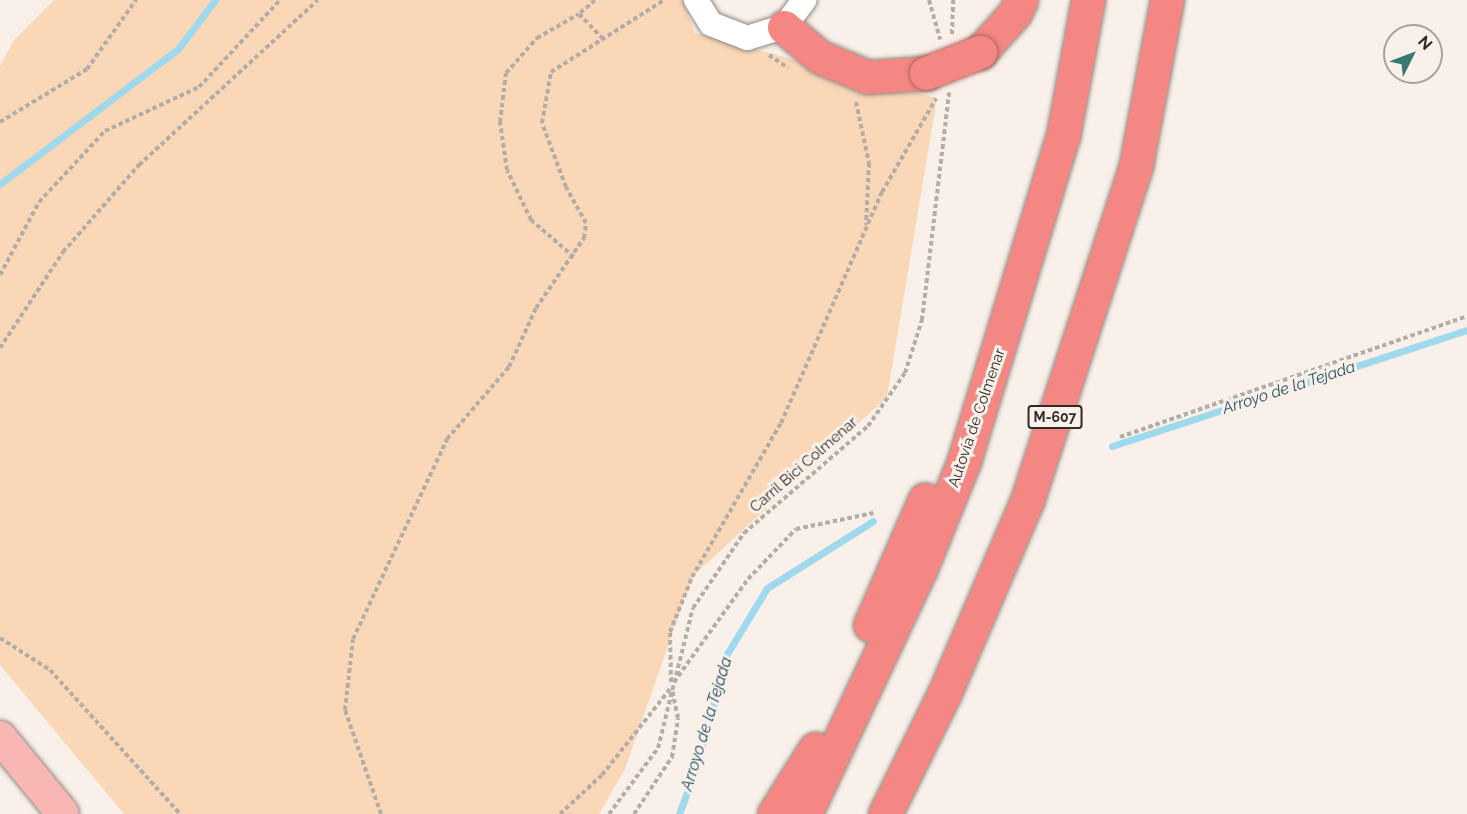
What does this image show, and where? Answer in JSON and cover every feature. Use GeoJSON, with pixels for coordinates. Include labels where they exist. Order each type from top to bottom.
{"type":"FeatureCollection","features":[{"type":"Feature","properties":{"kind":"highway"},"geometry":{"type":"LineString","coordinates":[[784,27],[820,57],[868,77],[939,74],[966,48],[1015,13],[1021,0]]}},
{"type":"Feature","properties":{"kind":"highway"},"geometry":{"type":"LineString","coordinates":[[1063,136],[1066,0]]}},
{"type":"Feature","properties":{"kind":"highway","name":"Autovía de Colmenar"},"geometry":{"type":"LineString","coordinates":[[805,814],[920,570],[964,461],[1063,136],[1088,0]]}},
{"type":"Feature","properties":{"kind":"highway","name":"M-607"},"geometry":{"type":"LineString","coordinates":[[885,814],[945,692],[1028,501],[1136,165],[1167,0]]}},
{"type":"Feature","properties":{"kind":"highway"},"geometry":{"type":"LineString","coordinates":[[774,814],[813,753],[955,432],[1020,221],[1064,32]]}},
{"type":"Feature","properties":{"kind":"main road"},"geometry":{"type":"LineString","coordinates":[[0,737],[63,814]]}},
{"type":"Feature","properties":{"kind":"street"},"geometry":{"type":"LineString","coordinates":[[696,0],[711,24],[728,34],[753,37],[784,27],[804,0]]}},
{"type":"Feature","properties":{"kind":"path"},"geometry":{"type":"LineString","coordinates":[[0,122],[87,69],[136,0]]}},
{"type":"Feature","properties":{"kind":"path"},"geometry":{"type":"LineString","coordinates":[[0,276],[39,202],[105,131],[199,87],[280,0]]}},
{"type":"Feature","properties":{"kind":"path"},"geometry":{"type":"LineString","coordinates":[[0,348],[63,252],[139,165],[318,0]]}},
{"type":"Feature","properties":{"kind":"path"},"geometry":{"type":"LineString","coordinates":[[574,257],[531,220],[507,170],[500,122],[506,73],[537,38],[579,14],[595,0]]}},
{"type":"Feature","properties":{"kind":"path"},"geometry":{"type":"LineString","coordinates":[[381,814],[345,710],[353,639],[447,439],[509,368],[536,308],[574,257],[586,223],[566,187],[542,123],[551,72],[664,0]]}},
{"type":"Feature","properties":{"kind":"path"},"geometry":{"type":"LineString","coordinates":[[634,814],[672,757],[678,718],[671,687],[670,632],[692,577],[781,423],[882,192],[939,74],[929,0]]}},
{"type":"Feature","properties":{"kind":"path"},"geometry":{"type":"LineString","coordinates":[[953,0],[966,48]]}},
{"type":"Feature","properties":{"kind":"path"},"geometry":{"type":"LineString","coordinates":[[579,14],[603,39]]}},
{"type":"Feature","properties":{"kind":"path"},"geometry":{"type":"LineString","coordinates":[[753,37],[776,62],[796,72]]}},
{"type":"Feature","properties":{"kind":"path","name":"Carril Bici Colmenar"},"geometry":{"type":"LineString","coordinates":[[609,814],[658,748],[671,687],[693,608],[744,532],[868,426],[905,373],[922,320],[939,74]]}},
{"type":"Feature","properties":{"kind":"path"},"geometry":{"type":"LineString","coordinates":[[848,98],[858,104],[869,163],[866,228]]}},
{"type":"Feature","properties":{"kind":"path"},"geometry":{"type":"LineString","coordinates":[[1120,437],[1467,316]]}},
{"type":"Feature","properties":{"kind":"path"},"geometry":{"type":"LineString","coordinates":[[560,814],[602,775],[671,687],[748,579],[796,530],[873,513]]}},
{"type":"Feature","properties":{"kind":"path"},"geometry":{"type":"LineString","coordinates":[[0,638],[50,670],[180,814]]}},
{"type":"Feature","properties":{"kind":"shaded area"},"geometry":{"type":"Polygon","coordinates":[[[54,0],[683,0],[695,33],[937,98],[887,397],[692,577],[625,769],[599,814],[124,814],[0,665],[0,66],[14,40],[54,0]]]}},
{"type":"Feature","properties":{"kind":"waterway"},"geometry":{"type":"LineString","coordinates":[[0,184],[178,49],[215,0]]}},
{"type":"Feature","properties":{"kind":"waterway","name":"Arroyo de la Tejada"},"geometry":{"type":"LineString","coordinates":[[1112,446],[1467,330]]}},
{"type":"Feature","properties":{"kind":"waterway","name":"Arroyo de la Tejada"},"geometry":{"type":"LineString","coordinates":[[679,814],[696,768],[727,654],[767,588],[873,521]]}}]}
